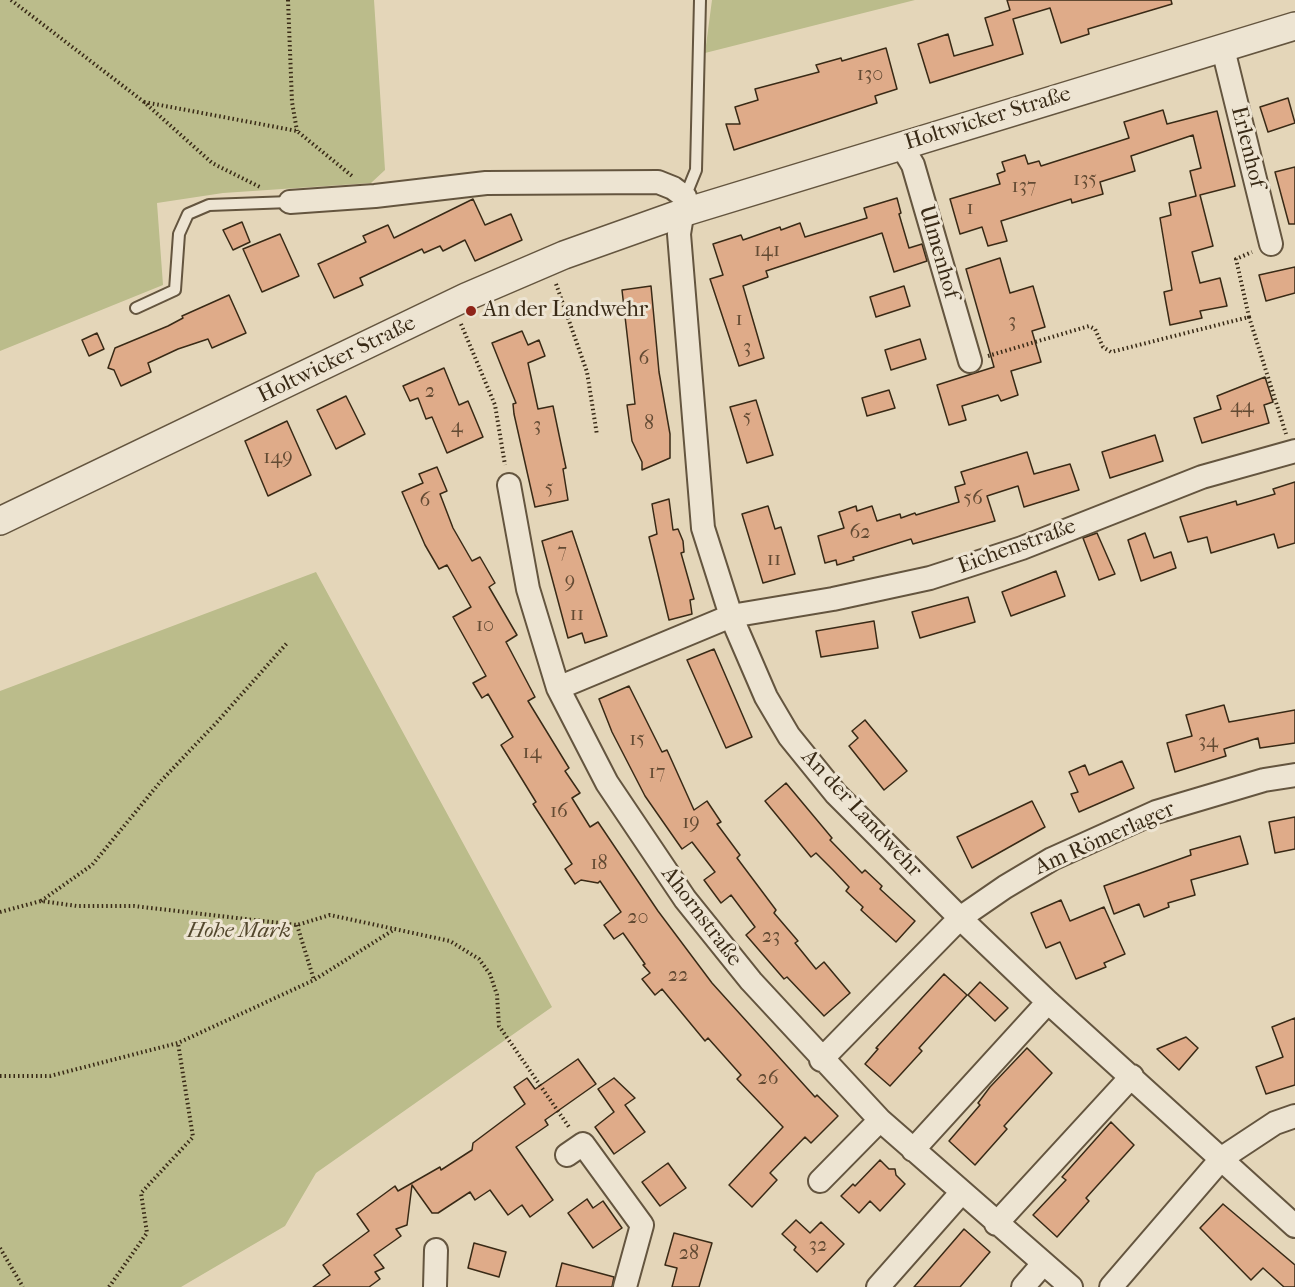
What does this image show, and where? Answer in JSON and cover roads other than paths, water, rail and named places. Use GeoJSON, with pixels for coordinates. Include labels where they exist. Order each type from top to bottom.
{"type":"FeatureCollection","features":[{"type":"Feature","properties":{"kind":"street","name":"Holtwicker Straße"},"geometry":{"type":"LineString","coordinates":[[0,521],[466,297],[683,205],[901,146],[1295,26]]}},
{"type":"Feature","properties":{"kind":"street","name":"Erlenhof"},"geometry":{"type":"LineString","coordinates":[[1223,49],[1271,244]]}},
{"type":"Feature","properties":{"kind":"street","name":"Ulmenhof"},"geometry":{"type":"LineString","coordinates":[[901,146],[913,165],[970,361]]}},
{"type":"Feature","properties":{"kind":"street"},"geometry":{"type":"LineString","coordinates":[[290,202],[375,196],[486,183],[658,182],[673,188],[683,205]]}},
{"type":"Feature","properties":{"kind":"street","name":"An der Landwehr"},"geometry":{"type":"LineString","coordinates":[[683,205],[679,234],[703,528],[731,616],[766,697],[789,736],[836,794],[960,918],[1048,1002],[1295,1226]]}},
{"type":"Feature","properties":{"kind":"street","name":"Eichenstraße"},"geometry":{"type":"LineString","coordinates":[[731,616],[833,599],[930,578],[1022,548],[1202,477],[1293,451]]}},
{"type":"Feature","properties":{"kind":"street","name":"Ahornstraße"},"geometry":{"type":"LineString","coordinates":[[509,485],[528,589],[558,688],[607,783],[685,899],[751,981],[880,1120],[996,1224],[1071,1287]]}},
{"type":"Feature","properties":{"kind":"street"},"geometry":{"type":"LineString","coordinates":[[558,688],[731,616]]}},
{"type":"Feature","properties":{"kind":"street","name":"Am Römerlager"},"geometry":{"type":"LineString","coordinates":[[960,918],[1052,859],[1156,812],[1264,780],[1295,775]]}},
{"type":"Feature","properties":{"kind":"street"},"geometry":{"type":"LineString","coordinates":[[821,1059],[960,918]]}},
{"type":"Feature","properties":{"kind":"street"},"geometry":{"type":"LineString","coordinates":[[913,1150],[1048,1002]]}},
{"type":"Feature","properties":{"kind":"street"},"geometry":{"type":"LineString","coordinates":[[996,1224],[1132,1076]]}},
{"type":"Feature","properties":{"kind":"street"},"geometry":{"type":"LineString","coordinates":[[1112,1287],[1222,1158],[1275,1123],[1295,1116]]}},
{"type":"Feature","properties":{"kind":"street"},"geometry":{"type":"LineString","coordinates":[[820,1181],[880,1120]]}},
{"type":"Feature","properties":{"kind":"street"},"geometry":{"type":"LineString","coordinates":[[575,1150],[642,1225],[625,1287]]}},
{"type":"Feature","properties":{"kind":"street"},"geometry":{"type":"LineString","coordinates":[[878,1287],[961,1192]]}},
{"type":"Feature","properties":{"kind":"street"},"geometry":{"type":"LineString","coordinates":[[435,1250],[435,1287]]}},
{"type":"Feature","properties":{"kind":"street"},"geometry":{"type":"LineString","coordinates":[[1023,1287],[1042,1264]]}},
{"type":"Feature","properties":{"kind":"lane"},"geometry":{"type":"LineString","coordinates":[[683,205],[696,170],[700,0]]}},
{"type":"Feature","properties":{"kind":"lane"},"geometry":{"type":"LineString","coordinates":[[136,308],[175,290],[179,234],[188,214],[209,205],[290,202]]}},
{"type":"Feature","properties":{"kind":"place","name":"An der Landwehr"},"geometry":{"type":"Point","coordinates":[471,311]}},
{"type":"Feature","properties":{"kind":"park label","name":"Hohe Mark"},"geometry":{"type":"Point","coordinates":[239,932]}}]}
